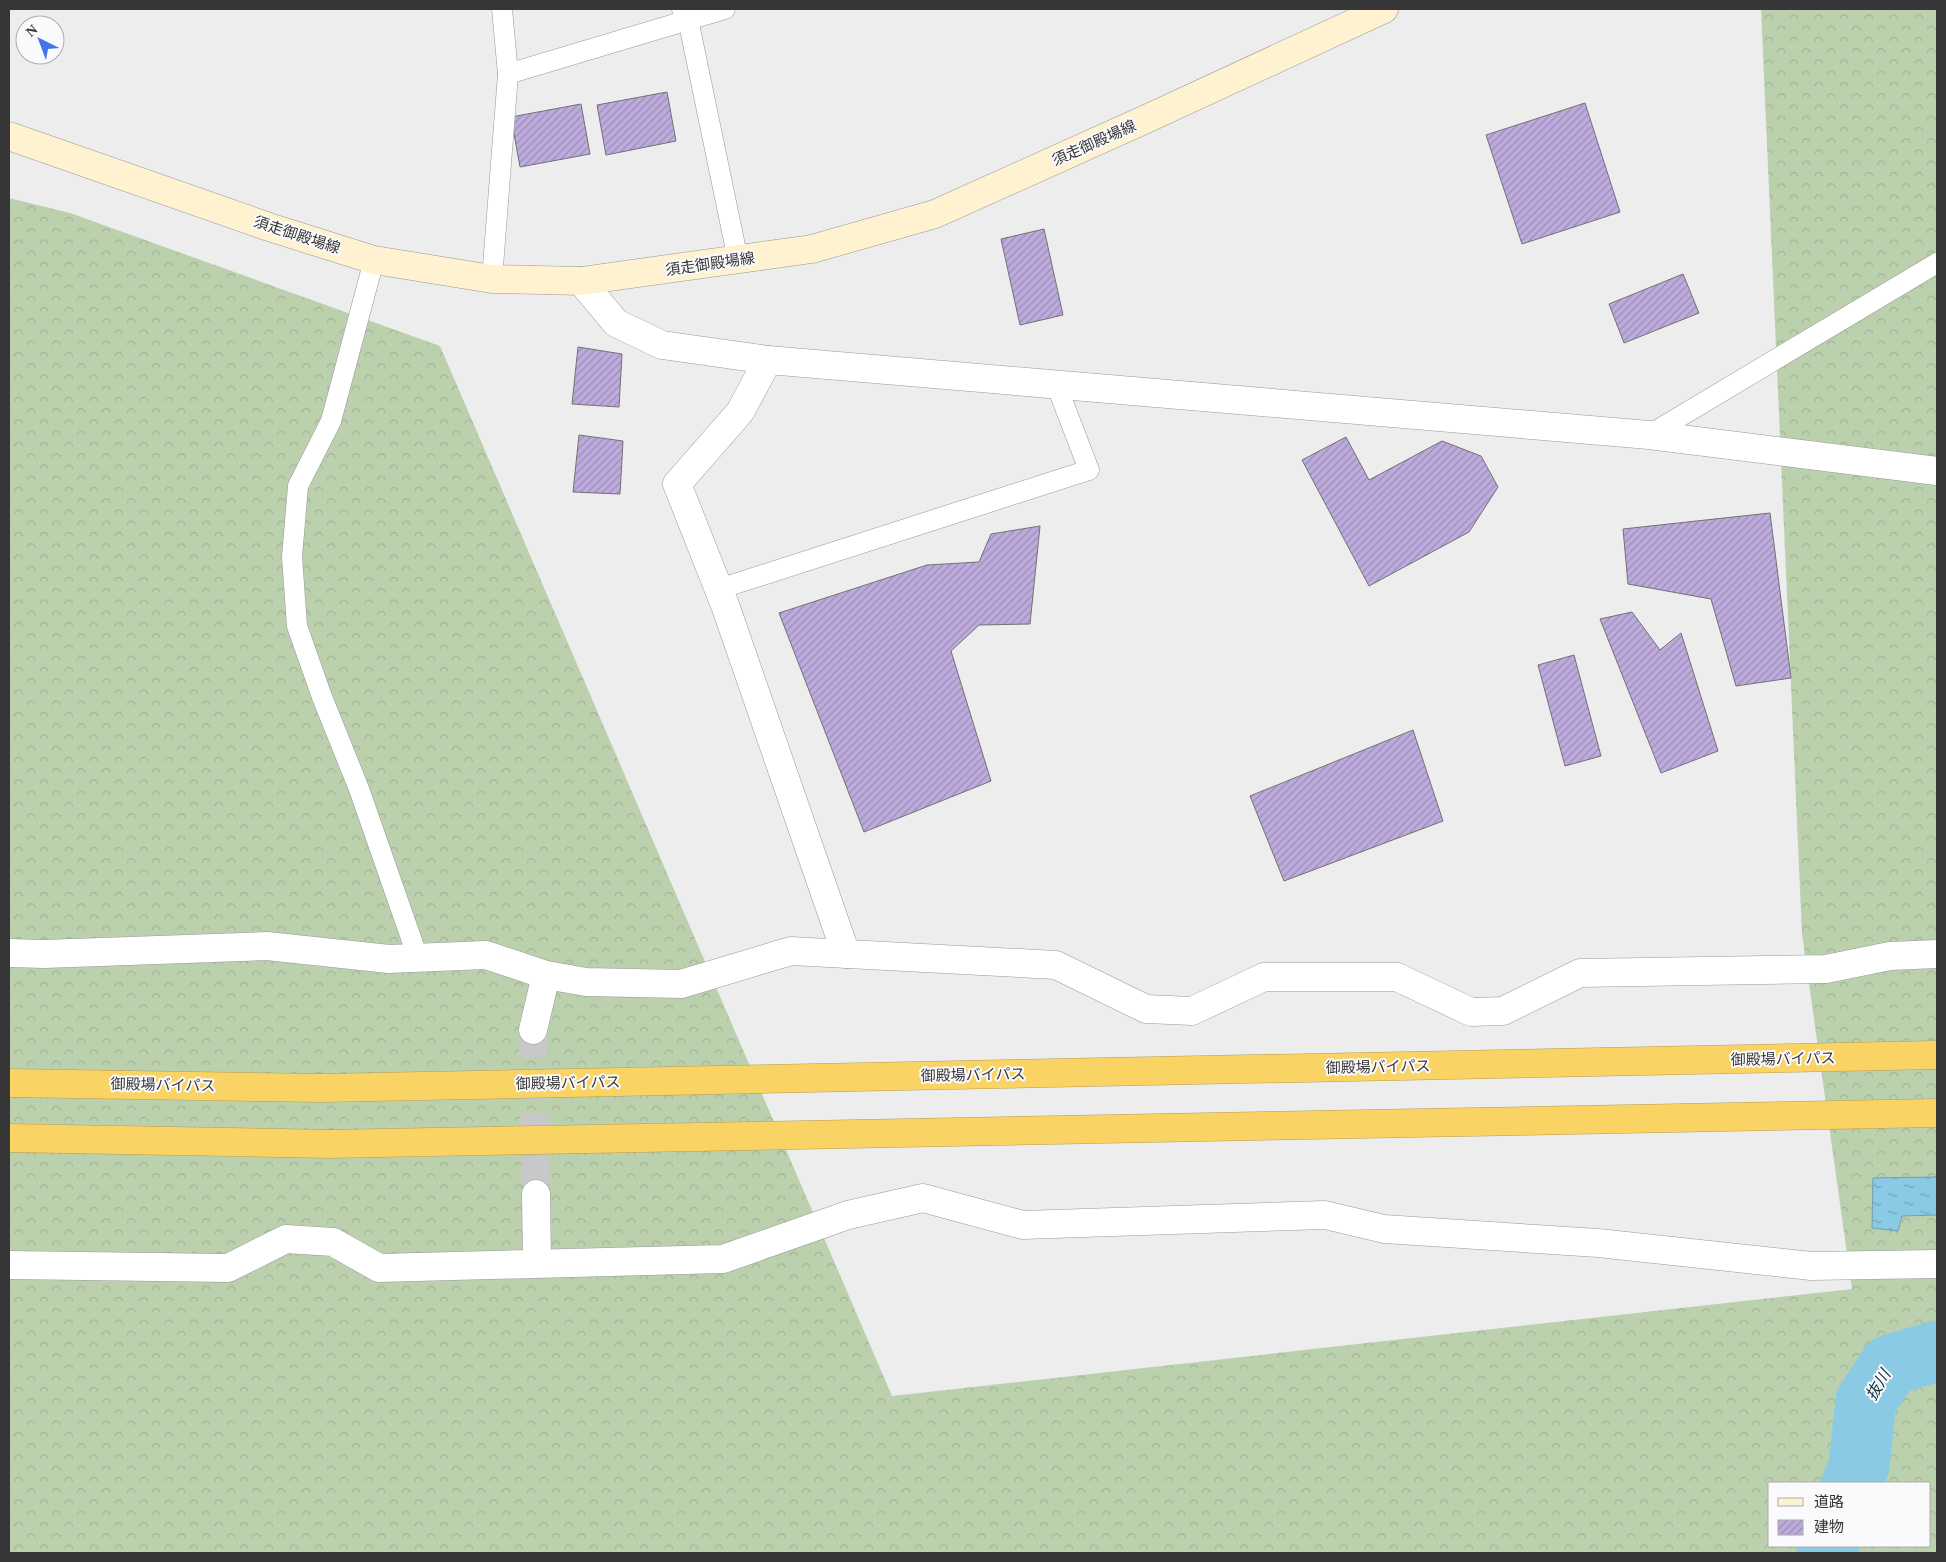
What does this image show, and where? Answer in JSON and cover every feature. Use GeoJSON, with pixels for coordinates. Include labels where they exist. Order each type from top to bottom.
{"type":"FeatureCollection","features":[{"type":"Feature","properties":{"kind":"highway","name":"御殿場バイパス"},"geometry":{"type":"LineString","coordinates":[[9,1083],[333,1088],[1937,1055]]}},
{"type":"Feature","properties":{"kind":"highway"},"geometry":{"type":"LineString","coordinates":[[9,1138],[330,1144],[1937,1113]]}},
{"type":"Feature","properties":{"kind":"main road","name":"須走御殿場線"},"geometry":{"type":"LineString","coordinates":[[9,136],[269,227],[374,260],[492,279],[581,280],[812,249],[935,214],[1384,9]]}},
{"type":"Feature","properties":{"kind":"street"},"geometry":{"type":"LineString","coordinates":[[581,280],[616,323],[662,345],[768,360],[1649,435],[1937,471]]}},
{"type":"Feature","properties":{"kind":"street"},"geometry":{"type":"LineString","coordinates":[[768,360],[740,412],[677,484],[718,589],[846,954]]}},
{"type":"Feature","properties":{"kind":"street"},"geometry":{"type":"LineString","coordinates":[[9,953],[53,954],[267,946],[389,959],[486,955],[546,975],[586,982],[681,984],[791,951],[1056,965],[1146,1009],[1192,1011],[1264,977],[1397,976],[1471,1012],[1503,1011],[1580,973],[1826,969],[1890,956],[1937,954]]}},
{"type":"Feature","properties":{"kind":"street"},"geometry":{"type":"LineString","coordinates":[[532,1030],[546,975]]}},
{"type":"Feature","properties":{"kind":"street"},"geometry":{"type":"LineString","coordinates":[[536,1194],[537,1262]]}},
{"type":"Feature","properties":{"kind":"street"},"geometry":{"type":"LineString","coordinates":[[9,1265],[228,1268],[286,1239],[333,1242],[379,1268],[537,1262],[722,1259],[848,1215],[923,1198],[1023,1225],[1324,1215],[1384,1229],[1598,1243],[1811,1266],[1937,1264]]}},
{"type":"Feature","properties":{"kind":"lane"},"geometry":{"type":"LineString","coordinates":[[492,279],[508,74],[502,9]]}},
{"type":"Feature","properties":{"kind":"lane"},"geometry":{"type":"LineString","coordinates":[[508,74],[685,14],[725,9]]}},
{"type":"Feature","properties":{"kind":"lane"},"geometry":{"type":"LineString","coordinates":[[685,14],[738,260]]}},
{"type":"Feature","properties":{"kind":"lane"},"geometry":{"type":"LineString","coordinates":[[374,260],[331,421],[298,486],[292,557],[297,626],[322,697],[359,789],[418,958]]}},
{"type":"Feature","properties":{"kind":"lane"},"geometry":{"type":"LineString","coordinates":[[1649,435],[1937,263]]}},
{"type":"Feature","properties":{"kind":"lane"},"geometry":{"type":"LineString","coordinates":[[718,589],[1089,470],[1056,384]]}},
{"type":"Feature","properties":{"kind":"green space"},"geometry":{"type":"Polygon","coordinates":[[[1761,9],[1937,9],[1937,1553],[9,1553],[9,198],[70,213],[440,346],[892,1396],[1852,1289],[1802,934],[1761,9]]]}},
{"type":"Feature","properties":{"kind":"water"},"geometry":{"type":"Polygon","coordinates":[[[1937,1177],[1937,1215],[1902,1216],[1898,1231],[1872,1228],[1873,1178],[1937,1177]]]}},
{"type":"Feature","properties":{"kind":"building"},"geometry":{"type":"Polygon","coordinates":[[[667,92],[676,141],[606,155],[597,105],[667,92]]]}},
{"type":"Feature","properties":{"kind":"building"},"geometry":{"type":"Polygon","coordinates":[[[1585,103],[1620,212],[1522,244],[1486,135],[1585,103]]]}},
{"type":"Feature","properties":{"kind":"building"},"geometry":{"type":"Polygon","coordinates":[[[581,104],[590,154],[520,167],[511,117],[581,104]]]}},
{"type":"Feature","properties":{"kind":"building"},"geometry":{"type":"Polygon","coordinates":[[[1044,229],[1063,315],[1020,325],[1001,239],[1044,229]]]}},
{"type":"Feature","properties":{"kind":"building"},"geometry":{"type":"Polygon","coordinates":[[[1683,274],[1699,313],[1624,343],[1609,304],[1683,274]]]}},
{"type":"Feature","properties":{"kind":"building"},"geometry":{"type":"Polygon","coordinates":[[[578,347],[622,354],[619,407],[572,404],[578,347]]]}},
{"type":"Feature","properties":{"kind":"building"},"geometry":{"type":"Polygon","coordinates":[[[579,435],[623,441],[620,494],[573,492],[579,435]]]}},
{"type":"Feature","properties":{"kind":"building"},"geometry":{"type":"Polygon","coordinates":[[[1346,437],[1369,480],[1442,441],[1481,456],[1498,487],[1469,532],[1369,586],[1302,460],[1346,437]]]}},
{"type":"Feature","properties":{"kind":"building"},"geometry":{"type":"Polygon","coordinates":[[[1770,513],[1791,678],[1736,686],[1711,599],[1628,584],[1623,529],[1770,513]]]}},
{"type":"Feature","properties":{"kind":"building"},"geometry":{"type":"Polygon","coordinates":[[[1040,526],[1030,624],[979,625],[951,651],[991,781],[864,832],[779,613],[927,565],[979,562],[991,534],[1040,526]]]}},
{"type":"Feature","properties":{"kind":"building"},"geometry":{"type":"Polygon","coordinates":[[[1632,612],[1660,650],[1681,633],[1718,751],[1661,773],[1600,619],[1632,612]]]}},
{"type":"Feature","properties":{"kind":"building"},"geometry":{"type":"Polygon","coordinates":[[[1574,655],[1601,756],[1565,766],[1538,665],[1574,655]]]}},
{"type":"Feature","properties":{"kind":"building"},"geometry":{"type":"Polygon","coordinates":[[[1413,730],[1443,821],[1284,881],[1250,796],[1413,730]]]}},
{"type":"Feature","properties":{"kind":"waterway","name":"抜川"},"geometry":{"type":"LineString","coordinates":[[1852,1482],[1859,1466],[1866,1401],[1890,1365],[1937,1351]]}},
{"type":"Feature","properties":{"kind":"waterway","name":"抜川"},"geometry":{"type":"LineString","coordinates":[[1827,1553],[1829,1547]]}},
{"type":"Feature","properties":{"kind":"tunnel"},"geometry":{"type":"LineString","coordinates":[[533,1030],[536,1194]]}}]}
